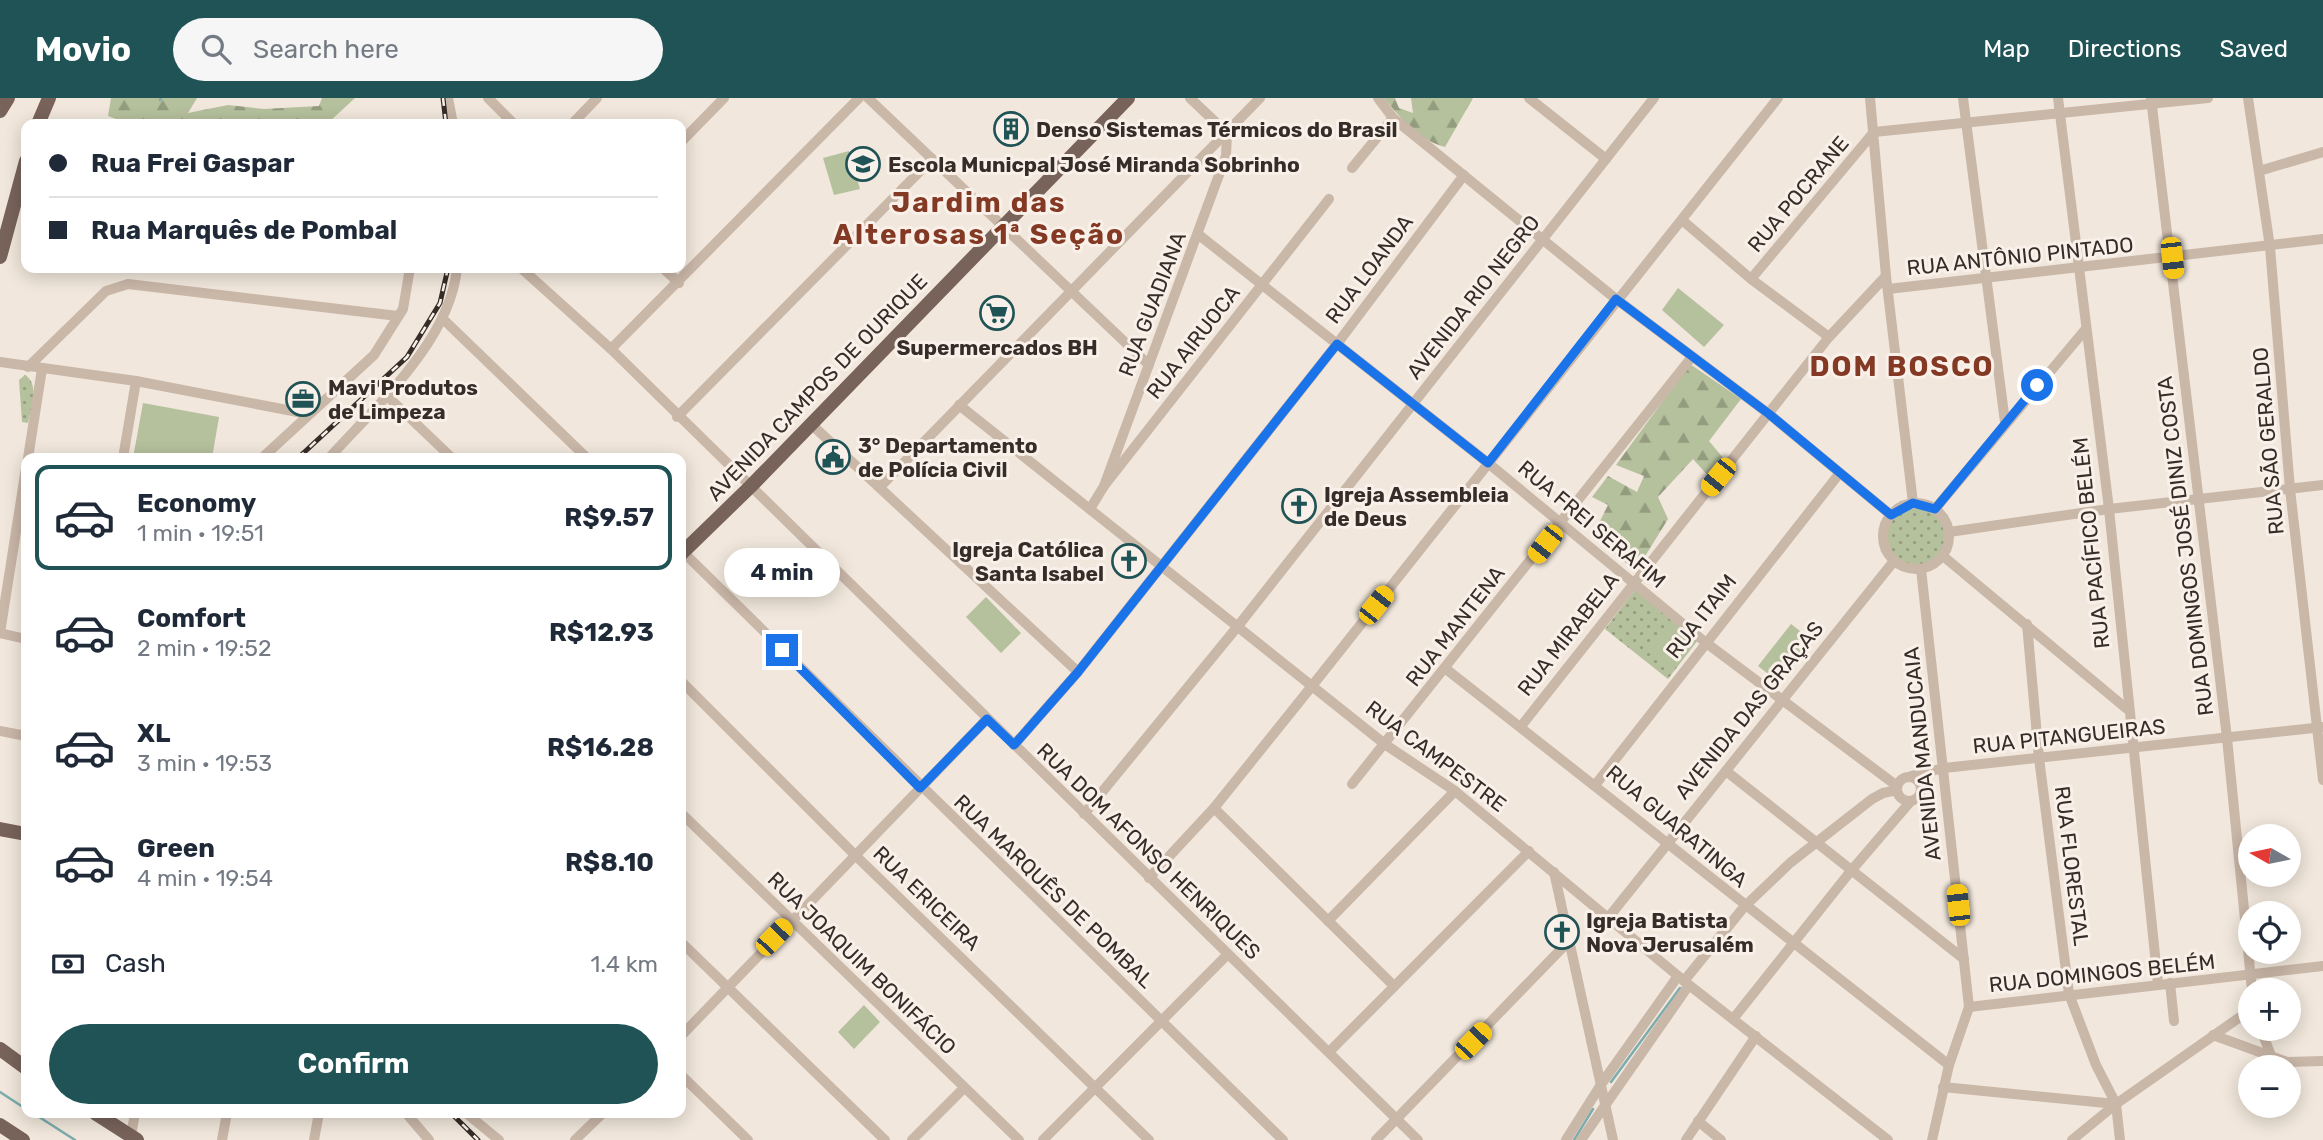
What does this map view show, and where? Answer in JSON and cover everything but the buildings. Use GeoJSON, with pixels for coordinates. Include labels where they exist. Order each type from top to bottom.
{"type":"FeatureCollection","features":[{"type":"Feature","properties":{"kind":"main road"},"geometry":{"type":"LineString","coordinates":[[0,111],[8,98]]}},
{"type":"Feature","properties":{"kind":"main road"},"geometry":{"type":"LineString","coordinates":[[40,119],[49,98]]}},
{"type":"Feature","properties":{"kind":"main road","name":"AVENIDA CAMPOS DE OURIQUE"},"geometry":{"type":"LineString","coordinates":[[686,547],[751,486],[1128,98]]}},
{"type":"Feature","properties":{"kind":"main road"},"geometry":{"type":"LineString","coordinates":[[0,256],[21,179]]}},
{"type":"Feature","properties":{"kind":"main road"},"geometry":{"type":"LineString","coordinates":[[0,234],[0,256]]}},
{"type":"Feature","properties":{"kind":"main road"},"geometry":{"type":"LineString","coordinates":[[0,829],[21,833]]}},
{"type":"Feature","properties":{"kind":"main road"},"geometry":{"type":"LineString","coordinates":[[0,1049],[21,1064]]}},
{"type":"Feature","properties":{"kind":"main road"},"geometry":{"type":"LineString","coordinates":[[103,1118],[134,1138]]}},
{"type":"Feature","properties":{"kind":"main road"},"geometry":{"type":"LineString","coordinates":[[0,1125],[23,1140]]}},
{"type":"Feature","properties":{"kind":"street"},"geometry":{"type":"LineString","coordinates":[[449,98],[452,119]]}},
{"type":"Feature","properties":{"kind":"street"},"geometry":{"type":"LineString","coordinates":[[488,98],[509,119]]}},
{"type":"Feature","properties":{"kind":"street"},"geometry":{"type":"LineString","coordinates":[[577,119],[597,98]]}},
{"type":"Feature","properties":{"kind":"street"},"geometry":{"type":"LineString","coordinates":[[686,137],[724,98]]}},
{"type":"Feature","properties":{"kind":"street"},"geometry":{"type":"LineString","coordinates":[[611,349],[859,98]]}},
{"type":"Feature","properties":{"kind":"street"},"geometry":{"type":"LineString","coordinates":[[868,98],[1070,293],[1149,365]]}},
{"type":"Feature","properties":{"kind":"street"},"geometry":{"type":"LineString","coordinates":[[1190,98],[1227,133]]}},
{"type":"Feature","properties":{"kind":"street"},"geometry":{"type":"LineString","coordinates":[[880,487],[1261,98]]}},
{"type":"Feature","properties":{"kind":"street"},"geometry":{"type":"LineString","coordinates":[[1378,98],[1393,118],[1616,299],[1691,358],[1769,414],[1891,515]]}},
{"type":"Feature","properties":{"kind":"street"},"geometry":{"type":"LineString","coordinates":[[1530,98],[1606,159]]}},
{"type":"Feature","properties":{"kind":"street","name":"AVENIDA RIO NEGRO"},"geometry":{"type":"LineString","coordinates":[[1084,814],[1238,626],[1654,98]]}},
{"type":"Feature","properties":{"kind":"street"},"geometry":{"type":"LineString","coordinates":[[1149,878],[1214,808],[1778,98]]}},
{"type":"Feature","properties":{"kind":"street"},"geometry":{"type":"LineString","coordinates":[[1870,98],[1886,276],[1913,503]]}},
{"type":"Feature","properties":{"kind":"street"},"geometry":{"type":"LineString","coordinates":[[1963,98],[2005,422]]}},
{"type":"Feature","properties":{"kind":"street","name":"RUA PACÍFICO BELÉM"},"geometry":{"type":"LineString","coordinates":[[2058,98],[2109,509],[2132,749],[2164,984],[2174,1021]]}},
{"type":"Feature","properties":{"kind":"street","name":"RUA POCRANE"},"geometry":{"type":"LineString","coordinates":[[1751,279],[1874,132],[2208,98]]}},
{"type":"Feature","properties":{"kind":"street","name":"RUA SÃO GERALDO"},"geometry":{"type":"LineString","coordinates":[[2248,98],[2270,247],[2290,489],[2320,727],[2323,780]]}},
{"type":"Feature","properties":{"kind":"street","name":"RUA DOMINGOS JOSÉ DINIZ COSTA"},"geometry":{"type":"LineString","coordinates":[[2152,102],[2227,738],[2250,977]]}},
{"type":"Feature","properties":{"kind":"street"},"geometry":{"type":"LineString","coordinates":[[1352,168],[1393,118]]}},
{"type":"Feature","properties":{"kind":"street","name":"RUA GUADIANA"},"geometry":{"type":"LineString","coordinates":[[1104,486],[1199,235],[1226,156],[1227,133]]}},
{"type":"Feature","properties":{"kind":"street"},"geometry":{"type":"LineString","coordinates":[[2259,172],[2323,152]]}},
{"type":"Feature","properties":{"kind":"street"},"geometry":{"type":"LineString","coordinates":[[677,416],[932,159]]}},
{"type":"Feature","properties":{"kind":"street","name":"RUA LOANDA"},"geometry":{"type":"LineString","coordinates":[[1014,745],[1078,672],[1337,344],[1464,175]]}},
{"type":"Feature","properties":{"kind":"street","name":"RUA AIRUOCA"},"geometry":{"type":"LineString","coordinates":[[1090,509],[1104,486],[1329,199]]}},
{"type":"Feature","properties":{"kind":"street"},"geometry":{"type":"LineString","coordinates":[[1682,220],[1751,279],[1829,337]]}},
{"type":"Feature","properties":{"kind":"street","name":"RUA FREI SERAFIM"},"geometry":{"type":"LineString","coordinates":[[1199,235],[1488,463],[1705,642],[1897,788]]}},
{"type":"Feature","properties":{"kind":"street","name":"RUA ANTÔNIO PINTADO"},"geometry":{"type":"LineString","coordinates":[[1888,289],[2323,239]]}},
{"type":"Feature","properties":{"kind":"street"},"geometry":{"type":"LineString","coordinates":[[267,453],[374,355],[398,316],[409,273]]}},
{"type":"Feature","properties":{"kind":"street"},"geometry":{"type":"LineString","coordinates":[[334,453],[386,395],[443,319],[456,273]]}},
{"type":"Feature","properties":{"kind":"street","name":"RUA DOM AFONSO HENRIQUES"},"geometry":{"type":"LineString","coordinates":[[527,273],[611,349],[1418,1140]]}},
{"type":"Feature","properties":{"kind":"street"},"geometry":{"type":"LineString","coordinates":[[668,273],[679,283]]}},
{"type":"Feature","properties":{"kind":"street","name":"RUA MIRABELA"},"geometry":{"type":"LineString","coordinates":[[1522,725],[1829,337],[1886,276]]}},
{"type":"Feature","properties":{"kind":"street"},"geometry":{"type":"LineString","coordinates":[[28,367],[106,291],[128,284],[398,316]]}},
{"type":"Feature","properties":{"kind":"street"},"geometry":{"type":"LineString","coordinates":[[443,319],[582,453]]}},
{"type":"Feature","properties":{"kind":"street"},"geometry":{"type":"LineString","coordinates":[[1935,509],[2005,422],[2085,330]]}},
{"type":"Feature","properties":{"kind":"street","name":"RUA MANTENA"},"geometry":{"type":"LineString","coordinates":[[1352,784],[1386,745],[1691,358]]}},
{"type":"Feature","properties":{"kind":"street"},"geometry":{"type":"LineString","coordinates":[[0,362],[136,382],[308,414]]}},
{"type":"Feature","properties":{"kind":"street"},"geometry":{"type":"LineString","coordinates":[[29,453],[42,369]]}},
{"type":"Feature","properties":{"kind":"street"},"geometry":{"type":"LineString","coordinates":[[123,453],[136,382]]}},
{"type":"Feature","properties":{"kind":"street"},"geometry":{"type":"LineString","coordinates":[[386,395],[447,453]]}},
{"type":"Feature","properties":{"kind":"street","name":"RUA CAMPESTRE"},"geometry":{"type":"LineString","coordinates":[[959,405],[1386,745],[1455,791],[1684,981],[1888,1140]]}},
{"type":"Feature","properties":{"kind":"street"},"geometry":{"type":"LineString","coordinates":[[811,424],[1078,672]]}},
{"type":"Feature","properties":{"kind":"street","name":"RUA ITAIM"},"geometry":{"type":"LineString","coordinates":[[1596,784],[1839,474]]}},
{"type":"Feature","properties":{"kind":"street"},"geometry":{"type":"LineString","coordinates":[[1949,532],[2109,509],[2323,485]]}},
{"type":"Feature","properties":{"kind":"street"},"geometry":{"type":"LineString","coordinates":[[21,500],[0,633],[21,638]]}},
{"type":"Feature","properties":{"kind":"street"},"geometry":{"type":"LineString","coordinates":[[1913,503],[1935,509],[1949,532],[1943,556],[1922,569],[1907,568],[1894,561],[1883,539],[1891,515],[1913,503]]}},
{"type":"Feature","properties":{"kind":"street"},"geometry":{"type":"LineString","coordinates":[[1943,556],[2127,709]]}},
{"type":"Feature","properties":{"kind":"street","name":"RUA MARQUÊS DE POMBAL"},"geometry":{"type":"LineString","coordinates":[[686,557],[1283,1140]]}},
{"type":"Feature","properties":{"kind":"street","name":"AVENIDA DAS GRAÇAS"},"geometry":{"type":"LineString","coordinates":[[1608,918],[1894,561]]}},
{"type":"Feature","properties":{"kind":"street","name":"AVENIDA MANDUCAIA"},"geometry":{"type":"LineString","coordinates":[[1922,569],[1940,769],[1969,1007],[1949,1065],[1932,1140]]}},
{"type":"Feature","properties":{"kind":"street","name":"RUA FLORESTAL"},"geometry":{"type":"LineString","coordinates":[[2027,624],[2039,758],[2068,994],[2096,1065],[2116,1104]]}},
{"type":"Feature","properties":{"kind":"street","name":"RUA GUARATINGA"},"geometry":{"type":"LineString","coordinates":[[1446,668],[1596,784],[1666,845],[1744,907],[1949,1065]]}},
{"type":"Feature","properties":{"kind":"street","name":"RUA ERICEIRA"},"geometry":{"type":"LineString","coordinates":[[686,686],[855,855],[1149,1140]]}},
{"type":"Feature","properties":{"kind":"street"},"geometry":{"type":"LineString","coordinates":[[686,1031],[987,719]]}},
{"type":"Feature","properties":{"kind":"street","name":"RUA PITANGUEIRAS"},"geometry":{"type":"LineString","coordinates":[[1911,776],[1940,769],[2320,727]]}},
{"type":"Feature","properties":{"kind":"street"},"geometry":{"type":"LineString","coordinates":[[0,731],[21,735]]}},
{"type":"Feature","properties":{"kind":"street"},"geometry":{"type":"LineString","coordinates":[[1733,1019],[1850,872],[1911,801],[1918,798],[1922,787],[1940,769]]}},
{"type":"Feature","properties":{"kind":"street"},"geometry":{"type":"LineString","coordinates":[[1726,771],[1850,872],[1964,959]]}},
{"type":"Feature","properties":{"kind":"street"},"geometry":{"type":"LineString","coordinates":[[1566,1140],[1602,1083],[1744,907],[1814,841],[1883,793],[1897,788],[1904,778],[1911,776],[1922,787]]}},
{"type":"Feature","properties":{"kind":"street"},"geometry":{"type":"LineString","coordinates":[[1897,788],[1903,800],[1911,801]]}},
{"type":"Feature","properties":{"kind":"street"},"geometry":{"type":"LineString","coordinates":[[1328,920],[1455,791]]}},
{"type":"Feature","properties":{"kind":"street"},"geometry":{"type":"LineString","coordinates":[[1214,808],[1394,986]]}},
{"type":"Feature","properties":{"kind":"street","name":"RUA JOAQUIM BONIFÁCIO"},"geometry":{"type":"LineString","coordinates":[[686,818],[789,921],[1019,1140]]}},
{"type":"Feature","properties":{"kind":"street"},"geometry":{"type":"LineString","coordinates":[[1330,1051],[1529,851]]}},
{"type":"Feature","properties":{"kind":"street"},"geometry":{"type":"LineString","coordinates":[[1554,872],[1567,943],[1614,1140]]}},
{"type":"Feature","properties":{"kind":"street"},"geometry":{"type":"LineString","coordinates":[[1376,1140],[1567,943]]}},
{"type":"Feature","properties":{"kind":"street"},"geometry":{"type":"LineString","coordinates":[[686,947],[885,1140]]}},
{"type":"Feature","properties":{"kind":"street"},"geometry":{"type":"LineString","coordinates":[[1043,1140],[1227,955]]}},
{"type":"Feature","properties":{"kind":"street","name":"RUA DOMINGOS BELÉM"},"geometry":{"type":"LineString","coordinates":[[1969,1007],[2068,994],[2250,977],[2323,966]]}},
{"type":"Feature","properties":{"kind":"street"},"geometry":{"type":"LineString","coordinates":[[1581,1140],[1684,981]]}},
{"type":"Feature","properties":{"kind":"street"},"geometry":{"type":"LineString","coordinates":[[2072,1140],[2116,1104],[2238,1018]]}},
{"type":"Feature","properties":{"kind":"street"},"geometry":{"type":"LineString","coordinates":[[2213,1035],[2268,1055]]}},
{"type":"Feature","properties":{"kind":"street"},"geometry":{"type":"LineString","coordinates":[[1686,1140],[1756,1037]]}},
{"type":"Feature","properties":{"kind":"street"},"geometry":{"type":"LineString","coordinates":[[2301,1062],[2323,1061]]}},
{"type":"Feature","properties":{"kind":"street"},"geometry":{"type":"LineString","coordinates":[[686,1080],[748,1140]]}},
{"type":"Feature","properties":{"kind":"street"},"geometry":{"type":"LineString","coordinates":[[1943,1087],[2116,1104]]}},
{"type":"Feature","properties":{"kind":"street"},"geometry":{"type":"LineString","coordinates":[[912,1140],[964,1088]]}},
{"type":"Feature","properties":{"kind":"street"},"geometry":{"type":"LineString","coordinates":[[2116,1104],[2120,1140]]}},
{"type":"Feature","properties":{"kind":"street"},"geometry":{"type":"LineString","coordinates":[[134,1138],[135,1118]]}},
{"type":"Feature","properties":{"kind":"street"},"geometry":{"type":"LineString","coordinates":[[222,1140],[226,1118]]}},
{"type":"Feature","properties":{"kind":"street"},"geometry":{"type":"LineString","coordinates":[[314,1140],[318,1118]]}},
{"type":"Feature","properties":{"kind":"street"},"geometry":{"type":"LineString","coordinates":[[410,1118],[429,1140]]}},
{"type":"Feature","properties":{"kind":"street"},"geometry":{"type":"LineString","coordinates":[[474,1118],[499,1140]]}},
{"type":"Feature","properties":{"kind":"street"},"geometry":{"type":"LineString","coordinates":[[575,1140],[598,1118]]}},
{"type":"Feature","properties":{"kind":"street"},"geometry":{"type":"LineString","coordinates":[[1698,1121],[1721,1140]]}},
{"type":"Feature","properties":{"kind":"green space"},"geometry":{"type":"Polygon","coordinates":[[[111,98],[197,98],[188,113],[228,105],[264,109],[319,106],[322,98],[355,98],[332,119],[116,119],[108,116],[111,98]]]}},
{"type":"Feature","properties":{"kind":"green space"},"geometry":{"type":"Polygon","coordinates":[[[1384,98],[1395,98],[1399,108],[1413,113],[1411,98],[1473,98],[1445,147],[1419,134],[1384,98]]]}},
{"type":"Feature","properties":{"kind":"green space"},"geometry":{"type":"Polygon","coordinates":[[[849,151],[860,189],[834,195],[823,158],[849,151]]]}},
{"type":"Feature","properties":{"kind":"green space"},"geometry":{"type":"Polygon","coordinates":[[[1678,288],[1724,325],[1704,347],[1662,310],[1678,288]]]}},
{"type":"Feature","properties":{"kind":"green space"},"geometry":{"type":"Polygon","coordinates":[[[1690,364],[1741,399],[1709,441],[1724,459],[1710,478],[1693,459],[1658,497],[1668,519],[1636,571],[1593,535],[1608,505],[1592,497],[1608,476],[1637,492],[1644,476],[1616,465],[1690,364]]]}},
{"type":"Feature","properties":{"kind":"green space"},"geometry":{"type":"Polygon","coordinates":[[[25,375],[30,379],[33,390],[28,423],[22,422],[19,380],[25,375]]]}},
{"type":"Feature","properties":{"kind":"green space"},"geometry":{"type":"Polygon","coordinates":[[[143,403],[219,417],[213,453],[134,453],[143,403]]]}},
{"type":"Feature","properties":{"kind":"green space"},"geometry":{"type":"Polygon","coordinates":[[[1916,508],[1932,513],[1940,521],[1945,537],[1940,553],[1932,561],[1916,566],[1900,561],[1892,553],[1887,537],[1892,521],[1900,513],[1916,508]]]}},
{"type":"Feature","properties":{"kind":"green space"},"geometry":{"type":"Polygon","coordinates":[[[1635,590],[1698,640],[1668,679],[1605,629],[1635,590]]]}},
{"type":"Feature","properties":{"kind":"green space"},"geometry":{"type":"Polygon","coordinates":[[[986,597],[1021,633],[1001,653],[966,617],[986,597]]]}},
{"type":"Feature","properties":{"kind":"green space"},"geometry":{"type":"Polygon","coordinates":[[[1673,622],[1695,640],[1671,669],[1649,651],[1673,622]]]}},
{"type":"Feature","properties":{"kind":"green space"},"geometry":{"type":"Polygon","coordinates":[[[1791,624],[1813,641],[1780,683],[1758,666],[1791,624]]]}},
{"type":"Feature","properties":{"kind":"green space"},"geometry":{"type":"Polygon","coordinates":[[[864,1005],[880,1022],[854,1049],[838,1032],[864,1005]]]}},
{"type":"Feature","properties":{"kind":"waterway"},"geometry":{"type":"LineString","coordinates":[[1611,1082],[1680,988]]}},
{"type":"Feature","properties":{"kind":"waterway"},"geometry":{"type":"LineString","coordinates":[[0,1092],[21,1106]]}},
{"type":"Feature","properties":{"kind":"waterway"},"geometry":{"type":"LineString","coordinates":[[1574,1140],[1593,1109]]}},
{"type":"Feature","properties":{"kind":"waterway"},"geometry":{"type":"LineString","coordinates":[[41,1118],[75,1140]]}},
{"type":"Feature","properties":{"kind":"railway"},"geometry":{"type":"LineString","coordinates":[[443,98],[445,119]]}},
{"type":"Feature","properties":{"kind":"railway"},"geometry":{"type":"LineString","coordinates":[[303,453],[407,357],[440,303],[447,273]]}},
{"type":"Feature","properties":{"kind":"railway"},"geometry":{"type":"LineString","coordinates":[[456,1118],[478,1140]]}},
{"type":"Feature","properties":{"kind":"place","name":"Denso Sistemas Térmicos do Brasil"},"geometry":{"type":"Point","coordinates":[1011,129]}},
{"type":"Feature","properties":{"kind":"place","name":"Escola Municpal José Miranda Sobrinho"},"geometry":{"type":"Point","coordinates":[863,164]}},
{"type":"Feature","properties":{"kind":"place","name":"Supermercados BH"},"geometry":{"type":"Point","coordinates":[997,313]}},
{"type":"Feature","properties":{"kind":"place","name":"Mavi Produtos de Limpeza"},"geometry":{"type":"Point","coordinates":[303,399]}},
{"type":"Feature","properties":{"kind":"place","name":"3° Departamento de Polícia Civil"},"geometry":{"type":"Point","coordinates":[833,457]}},
{"type":"Feature","properties":{"kind":"place","name":"Igreja Assembleia de Deus"},"geometry":{"type":"Point","coordinates":[1299,506]}},
{"type":"Feature","properties":{"kind":"place","name":"Igreja Católica Santa Isabel"},"geometry":{"type":"Point","coordinates":[1129,561]}},
{"type":"Feature","properties":{"kind":"place","name":"Igreja Batista Nova Jerusalém"},"geometry":{"type":"Point","coordinates":[1562,932]}},
{"type":"Feature","properties":{"kind":"district","name":"Jardim das Alterosas 1ª Seção"},"geometry":{"type":"Point","coordinates":[979,218]}},
{"type":"Feature","properties":{"kind":"district","name":"DOM BOSCO"},"geometry":{"type":"Point","coordinates":[1902,366]}},
{"type":"Feature","properties":{"kind":"route"},"geometry":{"type":"LineString","coordinates":[[782,650],[920,788],[987,719],[1014,745],[1078,672],[1337,344],[1488,463],[1616,299],[1691,358],[1769,414],[1891,515],[1901,507],[1913,503],[1921,503],[1935,509],[2037,385]]}}]}
